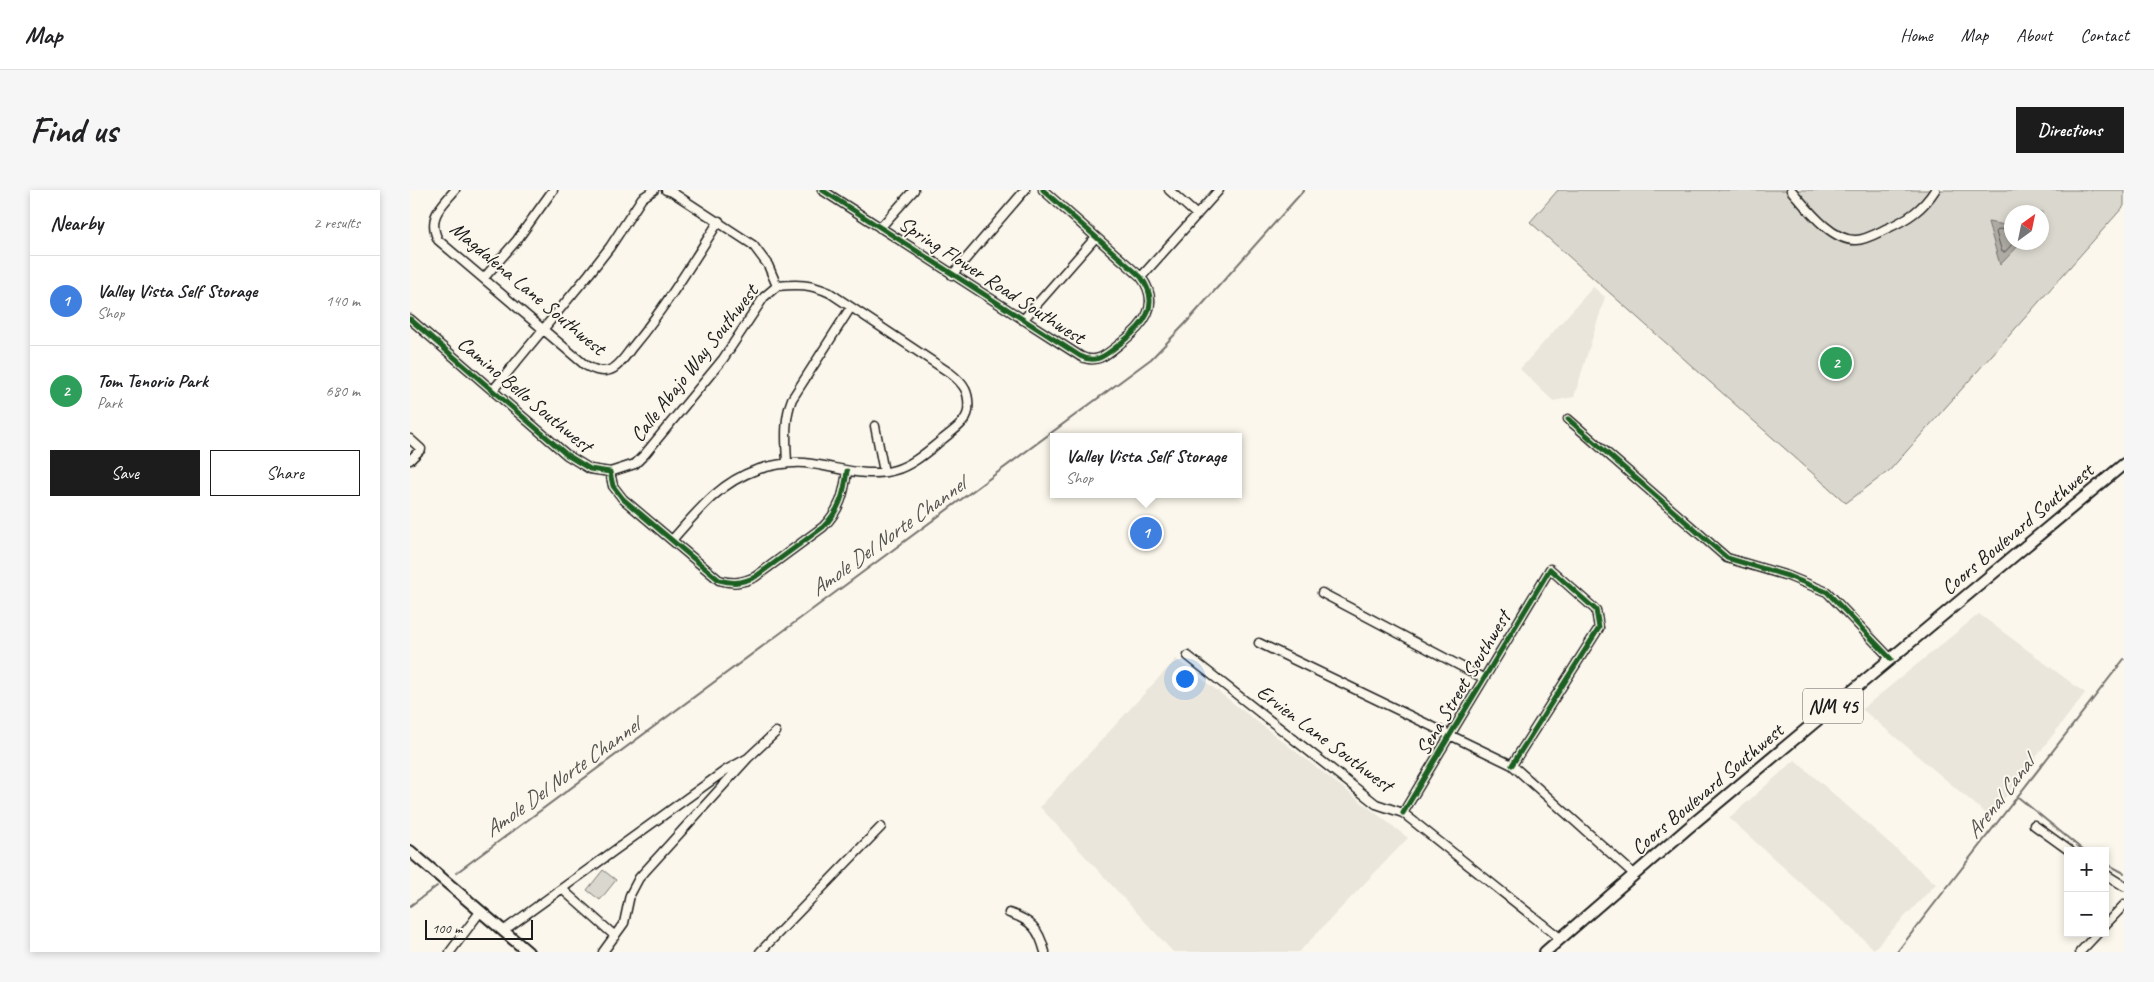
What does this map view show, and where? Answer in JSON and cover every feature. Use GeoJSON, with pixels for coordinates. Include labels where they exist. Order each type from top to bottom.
{"type":"FeatureCollection","features":[{"type":"Feature","properties":{"kind":"main road","name":"Coors Boulevard Southwest"},"geometry":{"type":"LineString","coordinates":[[1545,952],[1634,874],[2124,464]]}},
{"type":"Feature","properties":{"kind":"main road"},"geometry":{"type":"LineString","coordinates":[[410,851],[528,952]]}},
{"type":"Feature","properties":{"kind":"street","name":"Magdalena Lane Southwest"},"geometry":{"type":"LineString","coordinates":[[455,190],[434,220],[433,229],[438,240],[593,370],[604,371],[614,368],[621,360],[652,322],[719,221]]}},
{"type":"Feature","properties":{"kind":"street"},"geometry":{"type":"LineString","coordinates":[[484,278],[522,233],[553,190]]}},
{"type":"Feature","properties":{"kind":"street"},"geometry":{"type":"LineString","coordinates":[[493,390],[610,247],[642,198],[654,190]]}},
{"type":"Feature","properties":{"kind":"street"},"geometry":{"type":"LineString","coordinates":[[666,190],[719,221],[753,245],[768,265],[777,286],[808,284],[830,293],[962,382],[967,390],[969,401],[967,414],[952,431],[908,464],[896,470],[873,474],[805,463],[787,463],[748,473],[727,484],[708,500],[672,540]]}},
{"type":"Feature","properties":{"kind":"street","name":"Spring Flower Road Southwest"},"geometry":{"type":"LineString","coordinates":[[822,190],[1023,320],[1089,360],[1103,357],[1138,329],[1146,318],[1150,299],[1145,283],[1141,278]]}},
{"type":"Feature","properties":{"kind":"street"},"geometry":{"type":"LineString","coordinates":[[880,228],[914,190]]}},
{"type":"Feature","properties":{"kind":"street"},"geometry":{"type":"LineString","coordinates":[[952,274],[1025,190]]}},
{"type":"Feature","properties":{"kind":"street"},"geometry":{"type":"LineString","coordinates":[[1043,190],[1141,278],[1219,190]]}},
{"type":"Feature","properties":{"kind":"street"},"geometry":{"type":"LineString","coordinates":[[1169,190],[1197,215]]}},
{"type":"Feature","properties":{"kind":"street"},"geometry":{"type":"LineString","coordinates":[[1791,190],[1816,219],[1838,235],[1856,240],[1905,220],[1926,204],[1935,190]]}},
{"type":"Feature","properties":{"kind":"street"},"geometry":{"type":"LineString","coordinates":[[1023,320],[1096,237]]}},
{"type":"Feature","properties":{"kind":"street","name":"Calle Abajo Way Southwest"},"geometry":{"type":"LineString","coordinates":[[610,472],[635,464],[645,454],[723,359],[764,297],[777,286]]}},
{"type":"Feature","properties":{"kind":"street"},"geometry":{"type":"LineString","coordinates":[[787,463],[787,421],[788,409],[792,399],[851,307]]}},
{"type":"Feature","properties":{"kind":"street","name":"Camino Bello Southwest"},"geometry":{"type":"LineString","coordinates":[[410,319],[579,463],[590,469],[610,472]]}},
{"type":"Feature","properties":{"kind":"street"},"geometry":{"type":"LineString","coordinates":[[1568,419],[1727,558],[1788,576],[1828,592],[1891,659]]}},
{"type":"Feature","properties":{"kind":"street"},"geometry":{"type":"LineString","coordinates":[[876,426],[884,472]]}},
{"type":"Feature","properties":{"kind":"street"},"geometry":{"type":"LineString","coordinates":[[410,439],[421,448],[410,460]]}},
{"type":"Feature","properties":{"kind":"street"},"geometry":{"type":"LineString","coordinates":[[610,472],[613,486],[623,499],[719,580],[731,584],[755,577],[823,527],[832,518],[843,498],[847,471]]}},
{"type":"Feature","properties":{"kind":"street","name":"Sena Street Southwest"},"geometry":{"type":"LineString","coordinates":[[1403,813],[1550,570],[1596,610],[1599,628],[1512,764]]}},
{"type":"Feature","properties":{"kind":"street"},"geometry":{"type":"LineString","coordinates":[[1322,593],[1483,678]]}},
{"type":"Feature","properties":{"kind":"street"},"geometry":{"type":"LineString","coordinates":[[1260,643],[1450,736],[1512,764],[1634,874]]}},
{"type":"Feature","properties":{"kind":"street","name":"Ervien Lane Southwest"},"geometry":{"type":"LineString","coordinates":[[1188,656],[1376,804],[1403,813],[1560,938]]}},
{"type":"Feature","properties":{"kind":"street"},"geometry":{"type":"LineString","coordinates":[[603,952],[624,923],[630,895],[638,878],[748,758],[776,732]]}},
{"type":"Feature","properties":{"kind":"street"},"geometry":{"type":"LineString","coordinates":[[503,931],[726,770],[748,758]]}},
{"type":"Feature","properties":{"kind":"street"},"geometry":{"type":"LineString","coordinates":[[2034,825],[2064,847]]}},
{"type":"Feature","properties":{"kind":"street"},"geometry":{"type":"LineString","coordinates":[[760,952],[881,827]]}},
{"type":"Feature","properties":{"kind":"street"},"geometry":{"type":"LineString","coordinates":[[2109,877],[2124,886]]}},
{"type":"Feature","properties":{"kind":"street"},"geometry":{"type":"LineString","coordinates":[[562,889],[615,936]]}},
{"type":"Feature","properties":{"kind":"street"},"geometry":{"type":"LineString","coordinates":[[2109,921],[2124,906]]}},
{"type":"Feature","properties":{"kind":"street"},"geometry":{"type":"LineString","coordinates":[[450,952],[480,912]]}},
{"type":"Feature","properties":{"kind":"street"},"geometry":{"type":"LineString","coordinates":[[1009,913],[1026,919],[1031,923],[1045,952]]}},
{"type":"Feature","properties":{"kind":"street"},"geometry":{"type":"LineString","coordinates":[[2080,952],[2094,937]]}},
{"type":"Feature","properties":{"kind":"shaded area"},"geometry":{"type":"Polygon","coordinates":[[[1558,190],[2124,190],[2124,206],[1890,470],[1846,503],[1530,222],[1558,190]]]}},
{"type":"Feature","properties":{"kind":"shaded area"},"geometry":{"type":"Polygon","coordinates":[[[1593,287],[1605,297],[1574,397],[1553,401],[1520,369],[1593,287]]]}},
{"type":"Feature","properties":{"kind":"shaded area"},"geometry":{"type":"Polygon","coordinates":[[[1979,614],[2085,693],[1990,817],[1862,709],[1979,614]]]}},
{"type":"Feature","properties":{"kind":"shaded area"},"geometry":{"type":"Polygon","coordinates":[[[1176,659],[1408,838],[1299,952],[1173,952],[1040,807],[1176,659]]]}},
{"type":"Feature","properties":{"kind":"shaded area"},"geometry":{"type":"Polygon","coordinates":[[[1795,760],[1936,884],[1874,949],[1729,818],[1795,760]]]}},
{"type":"Feature","properties":{"kind":"shaded area"},"geometry":{"type":"Polygon","coordinates":[[[603,870],[616,880],[600,900],[587,890],[603,870]]]}},
{"type":"Feature","properties":{"kind":"water"},"geometry":{"type":"Polygon","coordinates":[[[1988,222],[2004,225],[2004,250],[2014,250],[2000,265],[1988,222]]]}},
{"type":"Feature","properties":{"kind":"waterway","name":"Amole Del Norte Channel"},"geometry":{"type":"LineString","coordinates":[[1051,433],[1151,359],[1185,324],[1304,190]]}},
{"type":"Feature","properties":{"kind":"waterway","name":"Amole Del Norte Channel"},"geometry":{"type":"LineString","coordinates":[[456,873],[1050,434]]}},
{"type":"Feature","properties":{"kind":"waterway","name":"Arenal Canal"},"geometry":{"type":"LineString","coordinates":[[1897,952],[2124,659]]}},
{"type":"Feature","properties":{"kind":"waterway"},"geometry":{"type":"LineString","coordinates":[[2018,797],[2079,847]]}},
{"type":"Feature","properties":{"kind":"waterway"},"geometry":{"type":"LineString","coordinates":[[2109,865],[2124,873]]}},
{"type":"Feature","properties":{"kind":"waterway","name":"Amole Del Norte Channel"},"geometry":{"type":"LineString","coordinates":[[410,906],[437,886]]}},
{"type":"Feature","properties":{"kind":"cycle path"},"geometry":{"type":"LineString","coordinates":[[822,190],[1080,356],[1097,359],[1116,347],[1143,322],[1150,306],[1147,287],[1141,277],[1043,190]]}},
{"type":"Feature","properties":{"kind":"cycle path"},"geometry":{"type":"LineString","coordinates":[[410,319],[567,455],[590,469],[610,472],[613,486],[623,499],[719,580],[737,582],[755,577],[823,527],[837,508],[847,471]]}},
{"type":"Feature","properties":{"kind":"cycle path"},"geometry":{"type":"LineString","coordinates":[[1568,419],[1727,558],[1788,576],[1827,592],[1891,659]]}},
{"type":"Feature","properties":{"kind":"cycle path"},"geometry":{"type":"LineString","coordinates":[[1403,813],[1550,569],[1596,610],[1599,628],[1512,765]]}},
{"type":"Feature","properties":{"kind":"place","name":"Tom Tenorio Park"},"geometry":{"type":"Point","coordinates":[1836,363]}},
{"type":"Feature","properties":{"kind":"place","name":"Valley Vista Self Storage"},"geometry":{"type":"Point","coordinates":[1146,533]}}]}
